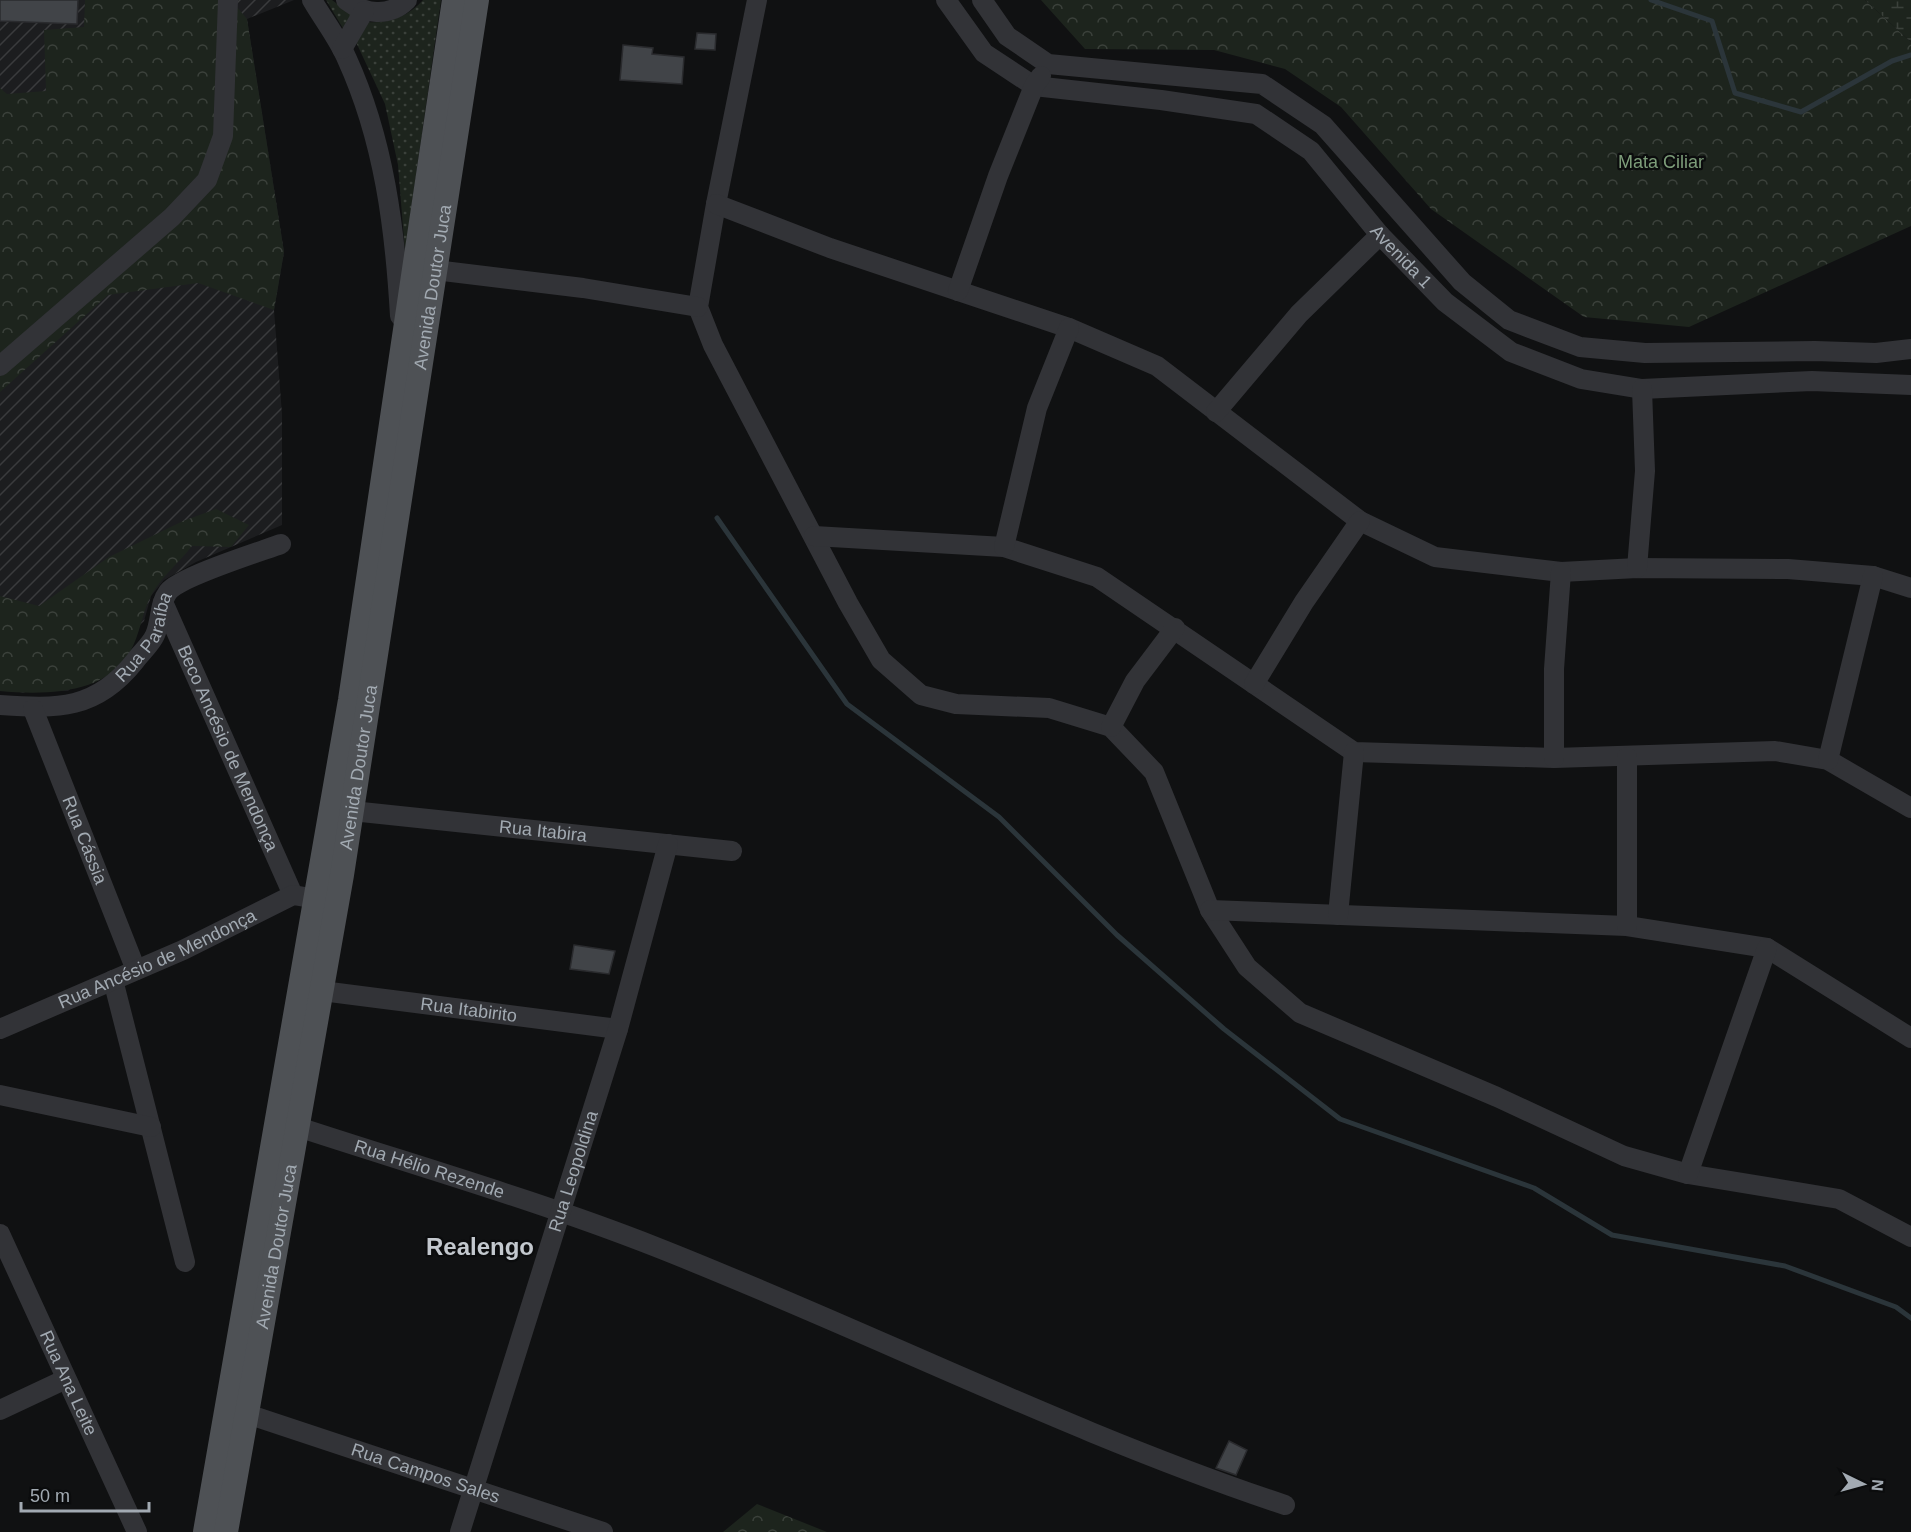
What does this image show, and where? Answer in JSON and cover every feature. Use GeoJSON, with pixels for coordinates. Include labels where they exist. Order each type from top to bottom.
{"type":"FeatureCollection","features":[{"type":"Feature","properties":{"kind":"main road","name":"Avenida Doutor Juca"},"geometry":{"type":"LineString","coordinates":[[205,1532],[350,700],[454,0]]}},
{"type":"Feature","properties":{"kind":"main road","name":"Avenida Doutor Juca"},"geometry":{"type":"LineString","coordinates":[[225,1532],[322,991],[315,899],[352,812],[477,0]]}},
{"type":"Feature","properties":{"kind":"street"},"geometry":{"type":"LineString","coordinates":[[0,366],[172,217],[207,180],[223,136],[228,0]]}},
{"type":"Feature","properties":{"kind":"street"},"geometry":{"type":"LineString","coordinates":[[312,0],[342,49],[362,95],[376,138],[387,192],[402,345]]}},
{"type":"Feature","properties":{"kind":"street"},"geometry":{"type":"LineString","coordinates":[[346,0],[364,11],[387,11],[407,0]]}},
{"type":"Feature","properties":{"kind":"street"},"geometry":{"type":"LineString","coordinates":[[757,0],[698,307],[713,345],[881,660],[921,695],[956,704],[1049,708],[1111,727],[1154,772],[1210,910],[1247,967],[1300,1013],[1497,1096],[1624,1156],[1688,1174],[1839,1199],[1911,1237]]}},
{"type":"Feature","properties":{"kind":"street","name":"Avenida 1"},"geometry":{"type":"LineString","coordinates":[[946,0],[984,53],[1034,86],[1161,100],[1256,114],[1311,151],[1380,235],[1445,302],[1511,352],[1581,379],[1642,389],[1812,381],[1911,385]]}},
{"type":"Feature","properties":{"kind":"street","name":"Avenida 1"},"geometry":{"type":"LineString","coordinates":[[982,0],[1006,36],[1048,64],[1263,84],[1323,125],[1462,282],[1509,320],[1580,347],[1645,353],[1815,351],[1876,353],[1911,349]]}},
{"type":"Feature","properties":{"kind":"street"},"geometry":{"type":"LineString","coordinates":[[342,49],[364,11]]}},
{"type":"Feature","properties":{"kind":"street"},"geometry":{"type":"LineString","coordinates":[[958,291],[998,176],[1034,86],[1048,64]]}},
{"type":"Feature","properties":{"kind":"street"},"geometry":{"type":"LineString","coordinates":[[716,204],[830,248],[1069,328],[1156,366],[1360,520],[1435,557],[1561,572],[1637,568],[1788,569],[1873,576],[1911,588]]}},
{"type":"Feature","properties":{"kind":"street"},"geometry":{"type":"LineString","coordinates":[[1216,412],[1299,314],[1380,235]]}},
{"type":"Feature","properties":{"kind":"street"},"geometry":{"type":"LineString","coordinates":[[435,270],[583,288],[698,307]]}},
{"type":"Feature","properties":{"kind":"street"},"geometry":{"type":"LineString","coordinates":[[1004,548],[1037,408],[1069,328]]}},
{"type":"Feature","properties":{"kind":"street"},"geometry":{"type":"LineString","coordinates":[[1637,568],[1645,471],[1642,389]]}},
{"type":"Feature","properties":{"kind":"street"},"geometry":{"type":"LineString","coordinates":[[1254,684],[1304,602],[1360,520]]}},
{"type":"Feature","properties":{"kind":"street"},"geometry":{"type":"LineString","coordinates":[[814,536],[1004,548],[1097,577],[1354,752],[1554,758],[1775,751],[1828,760],[1911,808]]}},
{"type":"Feature","properties":{"kind":"street","name":"Rua Paraíba"},"geometry":{"type":"LineString","coordinates":[[0,705],[33,709],[81,702],[107,690],[129,669],[154,637],[163,602],[169,591],[189,577],[281,544]]}},
{"type":"Feature","properties":{"kind":"street"},"geometry":{"type":"LineString","coordinates":[[1554,758],[1554,669],[1561,572]]}},
{"type":"Feature","properties":{"kind":"street"},"geometry":{"type":"LineString","coordinates":[[1828,760],[1873,576]]}},
{"type":"Feature","properties":{"kind":"street","name":"Beco Ancésio de Mendonça"},"geometry":{"type":"LineString","coordinates":[[163,602],[315,899]]}},
{"type":"Feature","properties":{"kind":"street"},"geometry":{"type":"LineString","coordinates":[[1111,727],[1135,681],[1175,628]]}},
{"type":"Feature","properties":{"kind":"street","name":"Rua Cássia"},"geometry":{"type":"LineString","coordinates":[[33,709],[136,970]]}},
{"type":"Feature","properties":{"kind":"street"},"geometry":{"type":"LineString","coordinates":[[1338,915],[1354,752]]}},
{"type":"Feature","properties":{"kind":"street"},"geometry":{"type":"LineString","coordinates":[[1626,926],[1628,757]]}},
{"type":"Feature","properties":{"kind":"street","name":"Rua Itabira"},"geometry":{"type":"LineString","coordinates":[[352,812],[732,851]]}},
{"type":"Feature","properties":{"kind":"street","name":"Rua Leopoldina"},"geometry":{"type":"LineString","coordinates":[[460,1532],[618,1029],[668,844]]}},
{"type":"Feature","properties":{"kind":"street","name":"Rua Ancésio de Mendonça"},"geometry":{"type":"LineString","coordinates":[[0,1029],[136,970],[315,899]]}},
{"type":"Feature","properties":{"kind":"street"},"geometry":{"type":"LineString","coordinates":[[1210,910],[1626,926],[1767,948],[1911,1038]]}},
{"type":"Feature","properties":{"kind":"street"},"geometry":{"type":"LineString","coordinates":[[1688,1174],[1767,948]]}},
{"type":"Feature","properties":{"kind":"street"},"geometry":{"type":"LineString","coordinates":[[113,980],[185,1262]]}},
{"type":"Feature","properties":{"kind":"street","name":"Rua Itabirito"},"geometry":{"type":"LineString","coordinates":[[322,991],[618,1029]]}},
{"type":"Feature","properties":{"kind":"street"},"geometry":{"type":"LineString","coordinates":[[0,1095],[151,1127]]}},
{"type":"Feature","properties":{"kind":"street","name":"Rua Hélio Rezende"},"geometry":{"type":"LineString","coordinates":[[298,1128],[562,1212],[656,1247],[1146,1455],[1285,1505]]}},
{"type":"Feature","properties":{"kind":"street","name":"Rua Ana Leite"},"geometry":{"type":"LineString","coordinates":[[0,1234],[137,1532]]}},
{"type":"Feature","properties":{"kind":"street"},"geometry":{"type":"LineString","coordinates":[[0,1410],[66,1379]]}},
{"type":"Feature","properties":{"kind":"street","name":"Rua Campos Sales"},"geometry":{"type":"LineString","coordinates":[[246,1414],[603,1532]]}},
{"type":"Feature","properties":{"kind":"shaded area"},"geometry":{"type":"Polygon","coordinates":[[[0,0],[294,0],[247,19],[284,252],[274,310],[282,414],[282,525],[196,562],[164,580],[151,596],[144,621],[68,691],[0,691],[0,0]]]}},
{"type":"Feature","properties":{"kind":"green space"},"geometry":{"type":"Polygon","coordinates":[[[85,0],[231,0],[247,19],[284,252],[274,310],[198,283],[108,295],[0,392],[0,88],[7,94],[46,91],[44,30],[84,27],[85,0]]]}},
{"type":"Feature","properties":{"kind":"green space"},"geometry":{"type":"Polygon","coordinates":[[[326,0],[332,0],[352,15],[344,30],[326,0]]]}},
{"type":"Feature","properties":{"kind":"green space"},"geometry":{"type":"Polygon","coordinates":[[[423,0],[441,0],[405,252],[398,165],[385,104],[355,40],[365,22],[382,22],[397,18],[411,11],[423,0]]]}},
{"type":"Feature","properties":{"kind":"green space","name":"Mata Ciliar"},"geometry":{"type":"Polygon","coordinates":[[[1041,0],[1865,0],[1911,42],[1911,226],[1689,327],[1584,317],[1431,209],[1341,107],[1285,69],[1214,50],[1085,49],[1041,0]]]}},
{"type":"Feature","properties":{"kind":"green space"},"geometry":{"type":"Polygon","coordinates":[[[1865,0],[1911,0],[1911,42],[1865,0]]]}},
{"type":"Feature","properties":{"kind":"green space"},"geometry":{"type":"Polygon","coordinates":[[[216,509],[249,525],[231,547],[192,546],[155,589],[130,652],[106,677],[90,684],[54,692],[0,691],[0,596],[39,606],[109,557],[183,521],[216,509]]]}},
{"type":"Feature","properties":{"kind":"green space"},"geometry":{"type":"Polygon","coordinates":[[[757,1504],[827,1532],[723,1532],[757,1504]]]}},
{"type":"Feature","properties":{"kind":"building"},"geometry":{"type":"Polygon","coordinates":[[[0,0],[78,0],[77,24],[0,21],[0,0]]]}},
{"type":"Feature","properties":{"kind":"building"},"geometry":{"type":"Polygon","coordinates":[[[697,33],[716,34],[715,50],[695,49],[697,33]]]}},
{"type":"Feature","properties":{"kind":"building"},"geometry":{"type":"Polygon","coordinates":[[[623,45],[653,48],[652,54],[684,57],[682,84],[620,80],[623,45]]]}},
{"type":"Feature","properties":{"kind":"building"},"geometry":{"type":"Polygon","coordinates":[[[574,945],[615,951],[609,974],[570,969],[574,945]]]}},
{"type":"Feature","properties":{"kind":"building"},"geometry":{"type":"Polygon","coordinates":[[[1229,1441],[1247,1450],[1236,1475],[1216,1468],[1229,1441]]]}},
{"type":"Feature","properties":{"kind":"waterway"},"geometry":{"type":"LineString","coordinates":[[1651,0],[1712,21],[1735,93],[1801,112],[1892,61],[1911,55]]}},
{"type":"Feature","properties":{"kind":"waterway"},"geometry":{"type":"LineString","coordinates":[[717,518],[847,704],[999,817],[1117,935],[1224,1029],[1340,1119],[1534,1188],[1612,1235],[1785,1266],[1896,1307],[1911,1318]]}},
{"type":"Feature","properties":{"kind":"district","name":"Realengo"},"geometry":{"type":"Point","coordinates":[480,1246]}}]}
